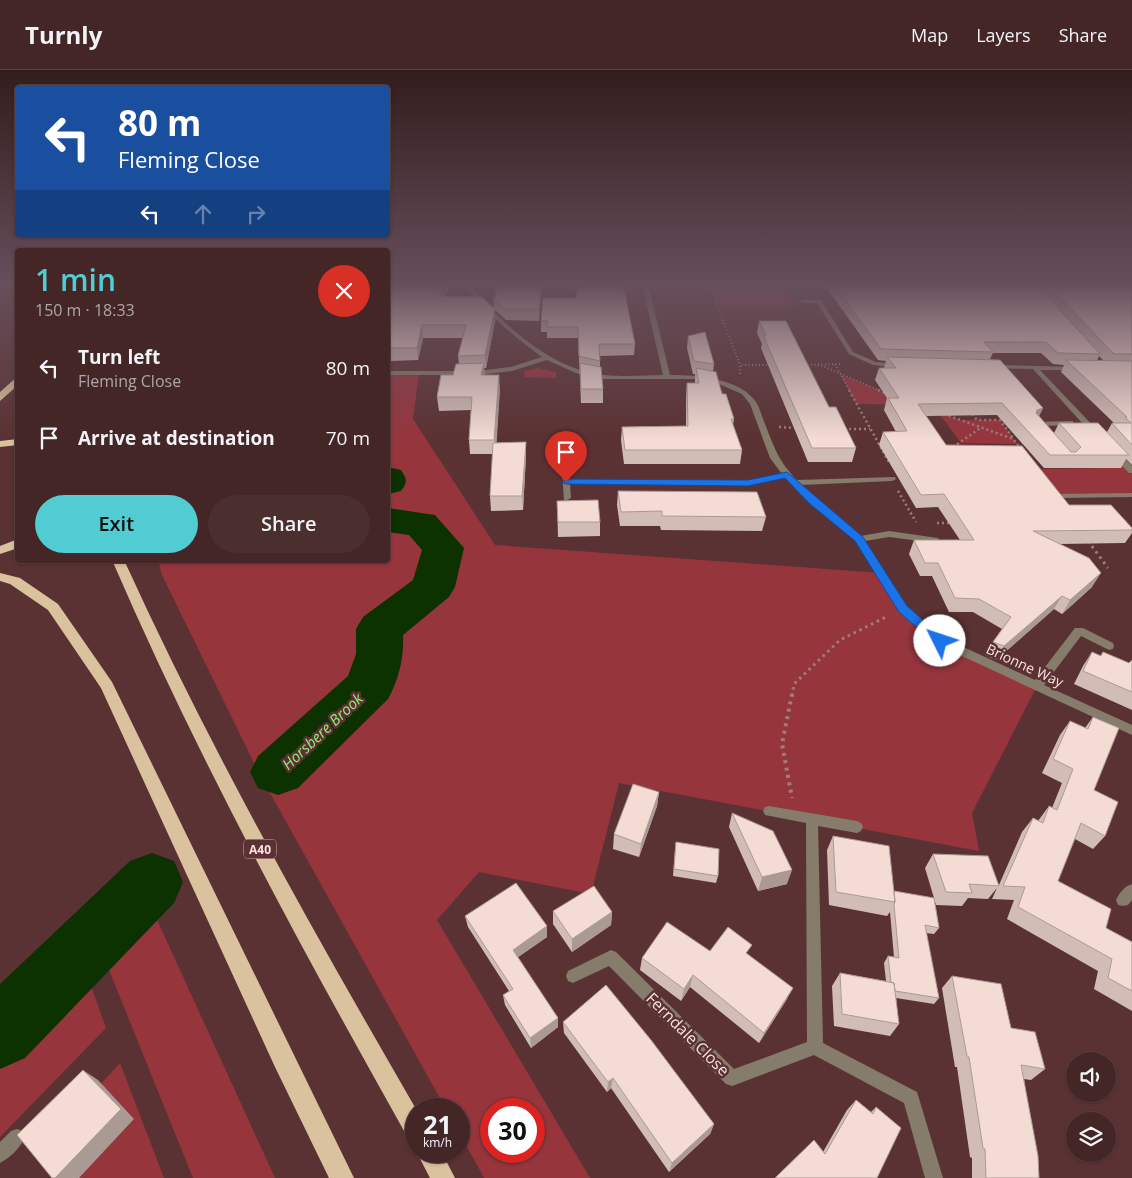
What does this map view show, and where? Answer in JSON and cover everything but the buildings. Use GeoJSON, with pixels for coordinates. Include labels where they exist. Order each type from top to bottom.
{"type":"FeatureCollection","features":[{"type":"Feature","properties":{"kind":"highway"},"geometry":{"type":"LineString","coordinates":[[0,398],[15,382]]}},
{"type":"Feature","properties":{"kind":"highway"},"geometry":{"type":"LineString","coordinates":[[0,444],[15,442]]}},
{"type":"Feature","properties":{"kind":"highway"},"geometry":{"type":"LineString","coordinates":[[0,550],[15,544]]}},
{"type":"Feature","properties":{"kind":"highway","name":"A40"},"geometry":{"type":"LineString","coordinates":[[119,563],[136,603],[230,793],[332,984],[405,1111]]}},
{"type":"Feature","properties":{"kind":"highway"},"geometry":{"type":"LineString","coordinates":[[0,577],[15,581],[53,607],[107,686],[283,1059],[342,1178]]}},
{"type":"Feature","properties":{"kind":"highway"},"geometry":{"type":"LineString","coordinates":[[435,1163],[443,1178]]}},
{"type":"Feature","properties":{"kind":"street","name":"Brionne Way"},"geometry":{"type":"LineString","coordinates":[[519,336],[547,358],[588,375],[696,377],[739,390],[753,403],[774,458],[794,483],[859,539],[903,609],[940,641],[1132,730]]}},
{"type":"Feature","properties":{"kind":"street"},"geometry":{"type":"LineString","coordinates":[[657,336],[667,377]]}},
{"type":"Feature","properties":{"kind":"street"},"geometry":{"type":"LineString","coordinates":[[840,336],[851,353],[875,364],[905,366]]}},
{"type":"Feature","properties":{"kind":"street"},"geometry":{"type":"LineString","coordinates":[[390,373],[478,373],[512,370],[547,358]]}},
{"type":"Feature","properties":{"kind":"street"},"geometry":{"type":"LineString","coordinates":[[984,367],[1087,368]]}},
{"type":"Feature","properties":{"kind":"street"},"geometry":{"type":"LineString","coordinates":[[1034,367],[1100,437]]}},
{"type":"Feature","properties":{"kind":"street"},"geometry":{"type":"LineString","coordinates":[[1043,431],[1036,424],[1086,423]]}},
{"type":"Feature","properties":{"kind":"street"},"geometry":{"type":"LineString","coordinates":[[1106,444],[1132,471]]}},
{"type":"Feature","properties":{"kind":"street"},"geometry":{"type":"LineString","coordinates":[[566,471],[567,498]]}},
{"type":"Feature","properties":{"kind":"street"},"geometry":{"type":"LineString","coordinates":[[566,482],[748,483],[787,475]]}},
{"type":"Feature","properties":{"kind":"street"},"geometry":{"type":"LineString","coordinates":[[794,483],[892,479]]}},
{"type":"Feature","properties":{"kind":"street"},"geometry":{"type":"LineString","coordinates":[[1055,496],[1132,495]]}},
{"type":"Feature","properties":{"kind":"street"},"geometry":{"type":"LineString","coordinates":[[859,539],[889,534],[935,540]]}},
{"type":"Feature","properties":{"kind":"street"},"geometry":{"type":"LineString","coordinates":[[1036,686],[1079,631],[1109,646]]}},
{"type":"Feature","properties":{"kind":"street"},"geometry":{"type":"LineString","coordinates":[[769,811],[856,828]]}},
{"type":"Feature","properties":{"kind":"street"},"geometry":{"type":"LineString","coordinates":[[812,819],[816,1047],[911,1098],[934,1178]]}},
{"type":"Feature","properties":{"kind":"street","name":"Ferndale Close"},"geometry":{"type":"LineString","coordinates":[[573,976],[611,958],[732,1078],[816,1047]]}},
{"type":"Feature","properties":{"kind":"street"},"geometry":{"type":"LineString","coordinates":[[0,1154],[17,1137]]}},
{"type":"Feature","properties":{"kind":"path"},"geometry":{"type":"LineString","coordinates":[[729,336],[740,365],[739,390]]}},
{"type":"Feature","properties":{"kind":"path"},"geometry":{"type":"LineString","coordinates":[[818,364],[893,396]]}},
{"type":"Feature","properties":{"kind":"path"},"geometry":{"type":"LineString","coordinates":[[835,364],[895,473],[892,479],[917,523]]}},
{"type":"Feature","properties":{"kind":"path"},"geometry":{"type":"LineString","coordinates":[[799,365],[875,364]]}},
{"type":"Feature","properties":{"kind":"path"},"geometry":{"type":"LineString","coordinates":[[740,365],[779,365]]}},
{"type":"Feature","properties":{"kind":"path"},"geometry":{"type":"LineString","coordinates":[[938,412],[1013,439]]}},
{"type":"Feature","properties":{"kind":"path"},"geometry":{"type":"LineString","coordinates":[[971,413],[977,420],[1000,420],[1022,450]]}},
{"type":"Feature","properties":{"kind":"path"},"geometry":{"type":"LineString","coordinates":[[762,427],[802,428]]}},
{"type":"Feature","properties":{"kind":"path"},"geometry":{"type":"LineString","coordinates":[[947,450],[961,443],[982,427]]}},
{"type":"Feature","properties":{"kind":"path"},"geometry":{"type":"LineString","coordinates":[[841,429],[871,429]]}},
{"type":"Feature","properties":{"kind":"path"},"geometry":{"type":"LineString","coordinates":[[934,523],[959,522]]}},
{"type":"Feature","properties":{"kind":"path"},"geometry":{"type":"LineString","coordinates":[[1087,539],[1108,568]]}},
{"type":"Feature","properties":{"kind":"path"},"geometry":{"type":"LineString","coordinates":[[796,816],[782,744],[794,684],[840,640],[903,609]]}},
{"type":"Feature","properties":{"kind":"shaded area"},"geometry":{"type":"Polygon","coordinates":[[[538,368],[556,372],[556,378],[524,377],[524,371],[538,368]]]}},
{"type":"Feature","properties":{"kind":"shaded area"},"geometry":{"type":"Polygon","coordinates":[[[390,373],[419,373],[413,419],[495,545],[881,573],[903,609],[940,641],[1037,686],[972,813],[979,851],[619,783],[591,894],[479,872],[437,920],[543,1098],[480,1098],[480,1163],[545,1163],[545,1102],[590,1178],[484,1178],[470,1152],[470,1098],[440,1098],[259,773],[162,575],[159,563],[390,563],[390,373]]]}},
{"type":"Feature","properties":{"kind":"shaded area"},"geometry":{"type":"Polygon","coordinates":[[[840,374],[917,405],[856,404],[840,374]]]}},
{"type":"Feature","properties":{"kind":"shaded area"},"geometry":{"type":"Polygon","coordinates":[[[938,412],[961,420],[1000,420],[1018,444],[961,443],[938,412]]]}},
{"type":"Feature","properties":{"kind":"shaded area"},"geometry":{"type":"Polygon","coordinates":[[[1066,423],[1132,471],[1132,495],[1055,496],[1035,469],[1107,468],[1066,423]]]}},
{"type":"Feature","properties":{"kind":"shaded area"},"geometry":{"type":"Polygon","coordinates":[[[153,911],[275,1178],[193,1178],[103,955],[153,911]]]}},
{"type":"Feature","properties":{"kind":"shaded area"},"geometry":{"type":"Polygon","coordinates":[[[80,955],[106,1028],[0,1137],[0,1027],[80,955]]]}},
{"type":"Feature","properties":{"kind":"shaded area"},"geometry":{"type":"Polygon","coordinates":[[[120,1063],[164,1178],[79,1178],[134,1119],[101,1084],[120,1063]]]}},
{"type":"Feature","properties":{"kind":"waterway","name":"Horsbere Brook"},"geometry":{"type":"LineString","coordinates":[[278,772],[370,686],[380,654],[379,629],[433,587],[443,548],[421,524],[390,520]]}},
{"type":"Feature","properties":{"kind":"waterway","name":"Horsbere Brook"},"geometry":{"type":"LineString","coordinates":[[0,1033],[152,882]]}},
{"type":"Feature","properties":{"kind":"route"},"geometry":{"type":"LineString","coordinates":[[566,482],[748,483],[787,475],[812,501],[859,539],[903,609],[940,641]]}}]}
